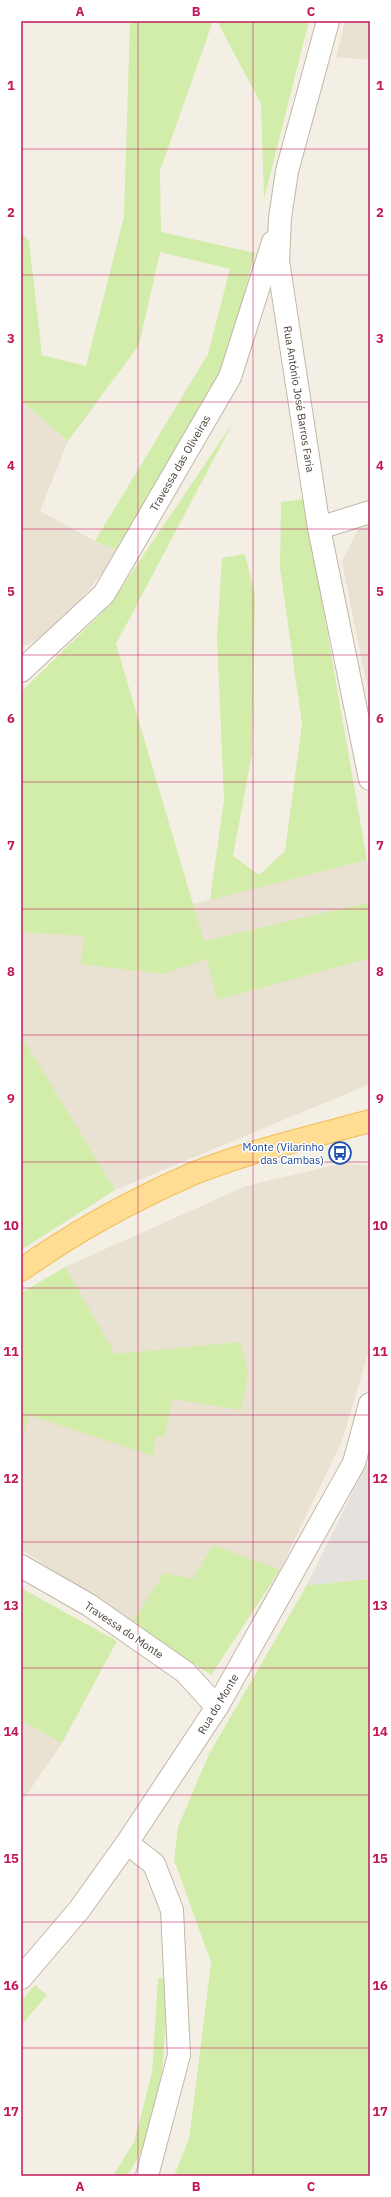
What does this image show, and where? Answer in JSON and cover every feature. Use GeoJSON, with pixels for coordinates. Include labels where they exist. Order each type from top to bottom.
{"type":"FeatureCollection","features":[{"type":"Feature","properties":{"kind":"main road"},"geometry":{"type":"LineString","coordinates":[[21,1270],[82,1231],[128,1205],[191,1175],[230,1161],[370,1121]]}},
{"type":"Feature","properties":{"kind":"street","name":"Rua António José Barros Faria"},"geometry":{"type":"LineString","coordinates":[[328,21],[287,171],[280,218],[278,261],[319,528],[370,779]]}},
{"type":"Feature","properties":{"kind":"street","name":"Travessa das Oliveiras"},"geometry":{"type":"LineString","coordinates":[[21,671],[104,594],[230,377],[280,218]]}},
{"type":"Feature","properties":{"kind":"street"},"geometry":{"type":"LineString","coordinates":[[319,528],[370,512]]}},
{"type":"Feature","properties":{"kind":"street","name":"Rua do Monte"},"geometry":{"type":"LineString","coordinates":[[21,1978],[79,1910],[127,1843],[217,1707],[354,1463],[370,1404]]}},
{"type":"Feature","properties":{"kind":"street","name":"Travessa do Monte"},"geometry":{"type":"LineString","coordinates":[[21,1566],[90,1606],[185,1672],[217,1707]]}},
{"type":"Feature","properties":{"kind":"street"},"geometry":{"type":"LineString","coordinates":[[127,1843],[154,1864],[172,1910],[179,2055],[147,2176]]}},
{"type":"Feature","properties":{"kind":"shaded area"},"geometry":{"type":"Polygon","coordinates":[[[345,21],[370,21],[370,60],[336,57],[345,21]]]}},
{"type":"Feature","properties":{"kind":"shaded area"},"geometry":{"type":"Polygon","coordinates":[[[21,401],[68,441],[40,511],[95,541],[120,551],[54,633],[21,647],[21,401]]]}},
{"type":"Feature","properties":{"kind":"shaded area"},"geometry":{"type":"Polygon","coordinates":[[[370,525],[370,701],[342,561],[358,530],[370,525]]]}},
{"type":"Feature","properties":{"kind":"shaded area"},"geometry":{"type":"Polygon","coordinates":[[[21,821],[193,904],[367,860],[370,874],[370,1084],[115,1190],[21,1035],[21,821]]]}},
{"type":"Feature","properties":{"kind":"shaded area"},"geometry":{"type":"Polygon","coordinates":[[[343,1163],[370,1166],[370,1347],[342,1441],[280,1570],[211,1675],[21,1549],[21,1446],[29,1415],[114,1354],[65,1267],[246,1186],[343,1163]]]}},
{"type":"Feature","properties":{"kind":"shaded area"},"geometry":{"type":"Polygon","coordinates":[[[370,1464],[370,1579],[307,1585],[366,1465],[370,1464]]]}},
{"type":"Feature","properties":{"kind":"shaded area"},"geometry":{"type":"Polygon","coordinates":[[[21,1721],[62,1743],[21,1803],[21,1721]]]}},
{"type":"Feature","properties":{"kind":"green space"},"geometry":{"type":"Polygon","coordinates":[[[130,21],[213,21],[160,171],[161,232],[255,253],[225,363],[120,551],[95,541],[208,354],[230,269],[160,252],[139,345],[68,441],[21,401],[21,232],[29,241],[42,355],[86,366],[124,217],[130,21]]]}},
{"type":"Feature","properties":{"kind":"green space"},"geometry":{"type":"Polygon","coordinates":[[[217,21],[309,21],[264,199],[261,104],[217,21]]]}},
{"type":"Feature","properties":{"kind":"green space"},"geometry":{"type":"Polygon","coordinates":[[[234,421],[116,644],[204,941],[370,902],[370,958],[217,1000],[207,959],[163,974],[81,964],[84,936],[21,932],[21,692],[110,605],[234,421]]]}},
{"type":"Feature","properties":{"kind":"green space"},"geometry":{"type":"Polygon","coordinates":[[[304,499],[367,860],[210,900],[224,800],[217,638],[222,558],[245,554],[255,596],[252,754],[233,856],[259,875],[285,851],[302,724],[280,568],[281,502],[304,499]]]}},
{"type":"Feature","properties":{"kind":"green space"},"geometry":{"type":"Polygon","coordinates":[[[21,1035],[115,1190],[21,1250],[21,1035]]]}},
{"type":"Feature","properties":{"kind":"green space"},"geometry":{"type":"Polygon","coordinates":[[[65,1267],[115,1354],[240,1342],[248,1372],[241,1410],[173,1399],[164,1437],[156,1437],[153,1456],[29,1415],[21,1446],[21,1293],[65,1267]]]}},
{"type":"Feature","properties":{"kind":"green space"},"geometry":{"type":"Polygon","coordinates":[[[213,1545],[280,1570],[211,1675],[132,1623],[164,1573],[193,1579],[213,1545]]]}},
{"type":"Feature","properties":{"kind":"green space"},"geometry":{"type":"Polygon","coordinates":[[[370,1579],[370,2176],[174,2176],[189,2139],[211,1962],[174,1860],[178,1827],[209,1754],[307,1585],[370,1579]]]}},
{"type":"Feature","properties":{"kind":"green space"},"geometry":{"type":"Polygon","coordinates":[[[21,1588],[117,1641],[62,1743],[21,1721],[21,1588]]]}},
{"type":"Feature","properties":{"kind":"green space"},"geometry":{"type":"Polygon","coordinates":[[[158,1978],[169,1978],[162,2072],[145,2146],[127,2176],[113,2176],[134,2142],[152,2073],[158,1978]]]}},
{"type":"Feature","properties":{"kind":"green space"},"geometry":{"type":"Polygon","coordinates":[[[35,1985],[47,1995],[21,2025],[21,2001],[35,1985]]]}},
{"type":"Feature","properties":{"kind":"place","name":"Monte (Vilarinho das Cambas)"},"geometry":{"type":"Point","coordinates":[340,1153]}}]}
